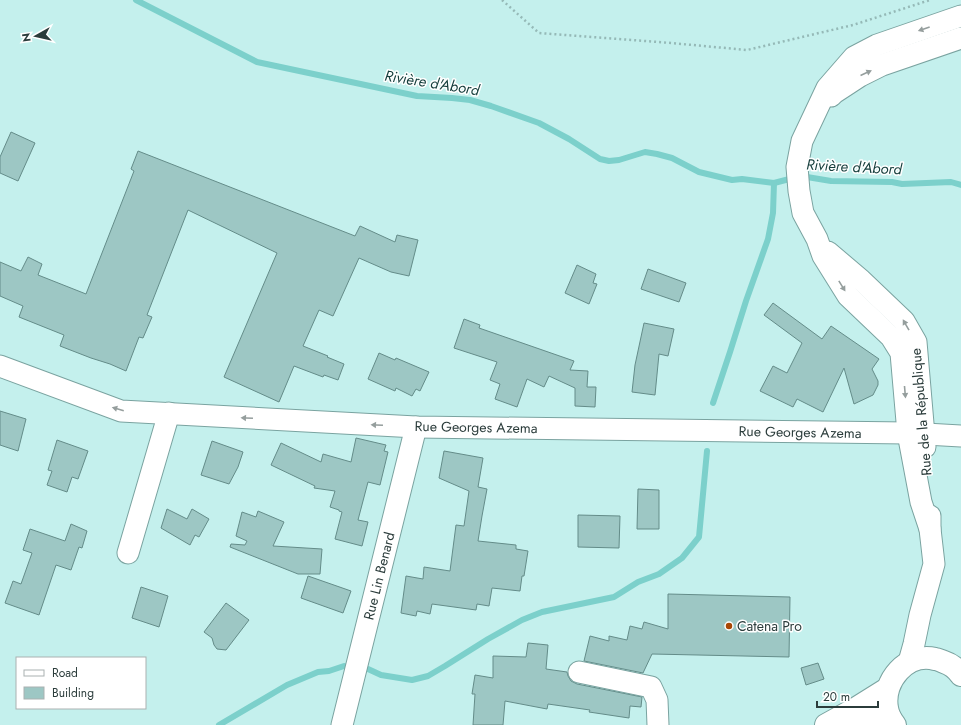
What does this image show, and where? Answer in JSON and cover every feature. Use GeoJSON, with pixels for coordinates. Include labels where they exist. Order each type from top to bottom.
{"type":"FeatureCollection","features":[{"type":"Feature","properties":{"kind":"main road"},"geometry":{"type":"LineString","coordinates":[[846,725],[861,721],[892,722],[887,709],[887,689],[892,678],[909,662],[918,659],[935,658],[948,663],[961,675]]}},
{"type":"Feature","properties":{"kind":"main road"},"geometry":{"type":"LineString","coordinates":[[826,725],[887,689]]}},
{"type":"Feature","properties":{"kind":"street","name":"Rue de la République"},"geometry":{"type":"LineString","coordinates":[[909,662],[934,564],[930,529],[929,501],[916,434],[916,342],[904,321],[861,280],[829,253],[817,239],[803,214],[798,191],[797,167],[802,140],[827,88],[854,57],[877,45],[961,16]]}},
{"type":"Feature","properties":{"kind":"street","name":"Rue de la République"},"geometry":{"type":"LineString","coordinates":[[814,114],[834,92],[860,76],[882,65],[961,38]]}},
{"type":"Feature","properties":{"kind":"street","name":"Rue Georges Azema"},"geometry":{"type":"LineString","coordinates":[[0,366],[121,411],[416,427],[916,434],[961,436]]}},
{"type":"Feature","properties":{"kind":"street"},"geometry":{"type":"LineString","coordinates":[[128,553],[169,414]]}},
{"type":"Feature","properties":{"kind":"street","name":"Rue Lin Benard"},"geometry":{"type":"LineString","coordinates":[[342,725],[416,427]]}},
{"type":"Feature","properties":{"kind":"street"},"geometry":{"type":"LineString","coordinates":[[920,615],[927,640],[935,658]]}},
{"type":"Feature","properties":{"kind":"street"},"geometry":{"type":"LineString","coordinates":[[579,672],[651,687],[657,700],[658,725]]}},
{"type":"Feature","properties":{"kind":"path"},"geometry":{"type":"LineString","coordinates":[[502,0],[539,33],[747,50],[853,25],[930,0]]}},
{"type":"Feature","properties":{"kind":"building"},"geometry":{"type":"Polygon","coordinates":[[[11,132],[35,143],[18,181],[0,173],[0,157],[11,132]]]}},
{"type":"Feature","properties":{"kind":"building"},"geometry":{"type":"Polygon","coordinates":[[[138,151],[355,236],[360,226],[395,242],[397,235],[418,240],[409,276],[391,272],[359,258],[333,316],[319,310],[303,346],[344,364],[338,380],[324,375],[323,377],[294,366],[279,402],[224,377],[277,253],[188,210],[147,315],[152,317],[143,338],[139,337],[126,371],[60,346],[64,335],[19,317],[23,306],[0,296],[0,262],[21,271],[28,257],[42,264],[38,275],[86,294],[134,171],[131,169],[138,151]]]}},
{"type":"Feature","properties":{"kind":"building"},"geometry":{"type":"Polygon","coordinates":[[[577,265],[596,274],[593,283],[597,284],[589,304],[565,293],[577,265]]]}},
{"type":"Feature","properties":{"kind":"building"},"geometry":{"type":"Polygon","coordinates":[[[648,269],[686,283],[679,302],[641,289],[648,269]]]}},
{"type":"Feature","properties":{"kind":"building"},"geometry":{"type":"Polygon","coordinates":[[[773,303],[822,339],[831,326],[879,359],[872,369],[878,381],[878,385],[873,395],[854,404],[844,368],[823,412],[797,399],[793,407],[760,391],[773,366],[787,373],[802,343],[764,315],[773,303]]]}},
{"type":"Feature","properties":{"kind":"building"},"geometry":{"type":"Polygon","coordinates":[[[464,319],[480,325],[479,328],[574,361],[570,370],[588,371],[587,387],[596,387],[595,407],[575,406],[575,388],[549,376],[544,387],[527,379],[517,407],[495,399],[500,384],[490,380],[497,362],[454,348],[464,319]]]}},
{"type":"Feature","properties":{"kind":"building"},"geometry":{"type":"Polygon","coordinates":[[[644,323],[674,329],[668,356],[659,354],[655,395],[632,392],[635,365],[644,323]]]}},
{"type":"Feature","properties":{"kind":"building"},"geometry":{"type":"Polygon","coordinates":[[[379,353],[395,360],[396,358],[429,372],[420,391],[416,389],[412,396],[396,388],[395,391],[368,379],[379,353]]]}},
{"type":"Feature","properties":{"kind":"building"},"geometry":{"type":"Polygon","coordinates":[[[0,411],[26,419],[18,451],[0,445],[0,411]]]}},
{"type":"Feature","properties":{"kind":"building"},"geometry":{"type":"Polygon","coordinates":[[[356,438],[386,445],[384,451],[388,452],[380,485],[368,482],[358,520],[368,522],[362,546],[335,539],[342,512],[330,507],[335,491],[314,488],[315,486],[271,465],[281,443],[321,462],[323,454],[351,462],[356,438]]]}},
{"type":"Feature","properties":{"kind":"building"},"geometry":{"type":"Polygon","coordinates":[[[57,440],[88,451],[78,479],[72,477],[67,492],[47,485],[52,471],[48,470],[57,440]]]}},
{"type":"Feature","properties":{"kind":"building"},"geometry":{"type":"Polygon","coordinates":[[[212,441],[243,452],[238,467],[229,484],[201,475],[212,441]]]}},
{"type":"Feature","properties":{"kind":"building"},"geometry":{"type":"Polygon","coordinates":[[[444,451],[483,458],[478,487],[487,489],[478,541],[516,545],[516,549],[528,551],[524,576],[522,576],[520,591],[492,588],[489,606],[477,604],[476,610],[432,604],[430,614],[417,611],[416,616],[401,613],[406,576],[423,579],[424,567],[450,571],[456,525],[464,526],[469,491],[439,478],[444,451]]]}},
{"type":"Feature","properties":{"kind":"building"},"geometry":{"type":"Polygon","coordinates":[[[638,489],[659,490],[659,529],[637,529],[638,489]]]}},
{"type":"Feature","properties":{"kind":"building"},"geometry":{"type":"Polygon","coordinates":[[[167,509],[187,519],[192,509],[209,519],[199,537],[195,535],[190,545],[161,528],[167,509]]]}},
{"type":"Feature","properties":{"kind":"building"},"geometry":{"type":"Polygon","coordinates":[[[258,511],[284,522],[273,546],[322,549],[320,574],[298,574],[230,547],[231,544],[245,545],[247,541],[236,536],[242,512],[256,517],[258,511]]]}},
{"type":"Feature","properties":{"kind":"building"},"geometry":{"type":"Polygon","coordinates":[[[578,515],[620,516],[619,548],[578,547],[578,515]]]}},
{"type":"Feature","properties":{"kind":"building"},"geometry":{"type":"Polygon","coordinates":[[[71,524],[87,531],[82,548],[79,547],[71,570],[56,565],[39,615],[5,603],[13,581],[21,584],[32,553],[23,550],[30,529],[65,541],[71,524]]]}},
{"type":"Feature","properties":{"kind":"building"},"geometry":{"type":"Polygon","coordinates":[[[308,576],[351,591],[343,613],[301,598],[308,576]]]}},
{"type":"Feature","properties":{"kind":"building"},"geometry":{"type":"Polygon","coordinates":[[[141,587],[168,596],[159,627],[132,618],[141,587]]]}},
{"type":"Feature","properties":{"kind":"building","name":"Catena Pro"},"geometry":{"type":"Polygon","coordinates":[[[668,594],[790,597],[789,657],[652,654],[643,673],[584,661],[590,636],[609,641],[609,636],[627,640],[630,626],[642,629],[644,622],[668,629],[668,594]]]}},
{"type":"Feature","properties":{"kind":"building"},"geometry":{"type":"Polygon","coordinates":[[[226,603],[249,620],[226,650],[217,649],[212,638],[204,632],[226,603]]]}},
{"type":"Feature","properties":{"kind":"building"},"geometry":{"type":"Polygon","coordinates":[[[528,643],[548,645],[546,669],[567,672],[571,681],[577,684],[642,697],[641,707],[630,706],[629,718],[589,712],[590,710],[548,704],[547,709],[505,701],[503,725],[473,725],[475,694],[472,694],[475,675],[493,678],[493,656],[526,657],[528,643]]]}},
{"type":"Feature","properties":{"kind":"building"},"geometry":{"type":"Polygon","coordinates":[[[818,663],[824,679],[806,685],[801,668],[818,663]]]}},
{"type":"Feature","properties":{"kind":"waterway","name":"Rivière d'Abord"},"geometry":{"type":"LineString","coordinates":[[136,0],[257,62],[417,96],[470,100],[539,123],[569,139],[600,159],[609,161],[619,160],[645,152],[672,158],[699,172],[732,180],[742,179],[774,183],[801,176],[831,181],[892,182],[902,184],[951,182],[961,185]]}},
{"type":"Feature","properties":{"kind":"waterway"},"geometry":{"type":"LineString","coordinates":[[713,403],[768,239],[773,213],[774,183]]}},
{"type":"Feature","properties":{"kind":"waterway"},"geometry":{"type":"LineString","coordinates":[[368,669],[381,675],[412,680],[428,676],[522,620],[542,612],[614,597],[638,582],[659,574],[682,558],[699,537],[707,451]]}},
{"type":"Feature","properties":{"kind":"waterway"},"geometry":{"type":"LineString","coordinates":[[219,725],[287,685],[318,672],[329,671],[344,666]]}},
{"type":"Feature","properties":{"kind":"place","name":"Catena Pro"},"geometry":{"type":"Point","coordinates":[729,626]}}]}
